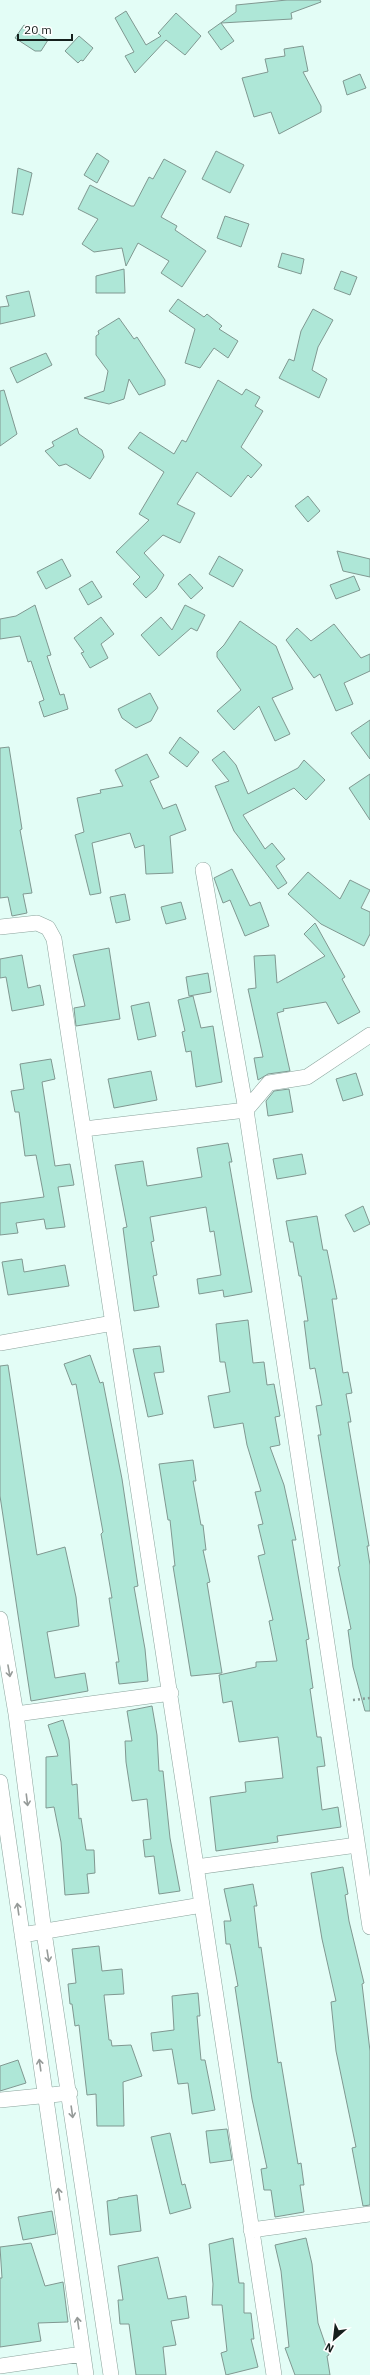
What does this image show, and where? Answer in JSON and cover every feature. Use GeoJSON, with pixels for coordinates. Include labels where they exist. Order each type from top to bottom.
{"type":"FeatureCollection","features":[{"type":"Feature","properties":{"kind":"street"},"geometry":{"type":"LineString","coordinates":[[203,870],[246,1110],[370,1927]]}},
{"type":"Feature","properties":{"kind":"street"},"geometry":{"type":"LineString","coordinates":[[0,927],[37,923],[48,928],[54,939],[171,1693],[196,1867],[274,2375]]}},
{"type":"Feature","properties":{"kind":"street"},"geometry":{"type":"LineString","coordinates":[[84,1129],[246,1110],[269,1083],[307,1077],[370,1035]]}},
{"type":"Feature","properties":{"kind":"street"},"geometry":{"type":"LineString","coordinates":[[0,1343],[113,1323]]}},
{"type":"Feature","properties":{"kind":"street"},"geometry":{"type":"LineString","coordinates":[[0,1619],[16,1714],[44,1932],[70,2092],[110,2375]]}},
{"type":"Feature","properties":{"kind":"street"},"geometry":{"type":"LineString","coordinates":[[16,1714],[171,1693]]}},
{"type":"Feature","properties":{"kind":"street"},"geometry":{"type":"LineString","coordinates":[[0,1782],[44,2095],[86,2375]]}},
{"type":"Feature","properties":{"kind":"street"},"geometry":{"type":"LineString","coordinates":[[196,1867],[357,1845]]}},
{"type":"Feature","properties":{"kind":"street"},"geometry":{"type":"LineString","coordinates":[[22,1935],[202,1905]]}},
{"type":"Feature","properties":{"kind":"street"},"geometry":{"type":"LineString","coordinates":[[0,2100],[70,2092]]}},
{"type":"Feature","properties":{"kind":"street"},"geometry":{"type":"LineString","coordinates":[[251,2230],[370,2214]]}},
{"type":"Feature","properties":{"kind":"street"},"geometry":{"type":"LineString","coordinates":[[0,2366],[82,2354]]}},
{"type":"Feature","properties":{"kind":"building"},"geometry":{"type":"Polygon","coordinates":[[[287,0],[320,0],[321,2],[291,13],[292,19],[221,23],[234,41],[221,50],[208,32],[236,12],[236,5],[287,0]]]}},
{"type":"Feature","properties":{"kind":"building"},"geometry":{"type":"Polygon","coordinates":[[[126,11],[146,45],[161,36],[158,33],[176,13],[201,36],[185,55],[166,40],[135,73],[125,56],[134,52],[115,18],[126,11]]]}},
{"type":"Feature","properties":{"kind":"building"},"geometry":{"type":"Polygon","coordinates":[[[24,25],[48,40],[41,51],[35,51],[15,38],[24,25]]]}},
{"type":"Feature","properties":{"kind":"building"},"geometry":{"type":"Polygon","coordinates":[[[79,36],[93,48],[83,61],[81,60],[78,63],[65,51],[79,36]]]}},
{"type":"Feature","properties":{"kind":"building"},"geometry":{"type":"Polygon","coordinates":[[[303,46],[308,71],[303,72],[321,106],[321,112],[279,134],[271,112],[254,117],[242,78],[268,72],[265,59],[285,56],[284,49],[303,46]]]}},
{"type":"Feature","properties":{"kind":"building"},"geometry":{"type":"Polygon","coordinates":[[[360,74],[366,88],[347,95],[343,81],[360,74]]]}},
{"type":"Feature","properties":{"kind":"building"},"geometry":{"type":"Polygon","coordinates":[[[216,151],[244,165],[230,193],[202,179],[216,151]]]}},
{"type":"Feature","properties":{"kind":"building"},"geometry":{"type":"Polygon","coordinates":[[[97,153],[109,161],[97,183],[84,175],[97,153]]]}},
{"type":"Feature","properties":{"kind":"building"},"geometry":{"type":"Polygon","coordinates":[[[164,159],[186,171],[161,217],[177,226],[175,230],[206,251],[182,287],[161,273],[169,261],[138,243],[126,266],[122,248],[94,252],[82,244],[98,219],[78,209],[90,185],[131,206],[134,206],[149,177],[153,179],[164,159]]]}},
{"type":"Feature","properties":{"kind":"building"},"geometry":{"type":"Polygon","coordinates":[[[18,168],[32,173],[23,215],[12,213],[18,168]]]}},
{"type":"Feature","properties":{"kind":"building"},"geometry":{"type":"Polygon","coordinates":[[[225,216],[249,224],[241,247],[217,238],[225,216]]]}},
{"type":"Feature","properties":{"kind":"building"},"geometry":{"type":"Polygon","coordinates":[[[282,253],[304,259],[301,274],[278,267],[282,253]]]}},
{"type":"Feature","properties":{"kind":"building"},"geometry":{"type":"Polygon","coordinates":[[[124,269],[125,293],[96,293],[96,276],[124,269]]]}},
{"type":"Feature","properties":{"kind":"building"},"geometry":{"type":"Polygon","coordinates":[[[341,271],[357,277],[350,295],[334,289],[341,271]]]}},
{"type":"Feature","properties":{"kind":"building"},"geometry":{"type":"Polygon","coordinates":[[[29,291],[35,316],[0,324],[0,307],[9,306],[6,296],[29,291]]]}},
{"type":"Feature","properties":{"kind":"building"},"geometry":{"type":"Polygon","coordinates":[[[178,299],[204,317],[207,314],[222,326],[219,329],[238,341],[228,358],[214,348],[200,368],[185,363],[195,329],[169,311],[178,299]]]}},
{"type":"Feature","properties":{"kind":"building"},"geometry":{"type":"Polygon","coordinates":[[[313,309],[333,320],[318,347],[312,370],[327,379],[319,398],[279,378],[289,359],[294,361],[301,331],[313,309]]]}},
{"type":"Feature","properties":{"kind":"building"},"geometry":{"type":"Polygon","coordinates":[[[119,318],[134,339],[137,337],[165,380],[165,385],[139,395],[129,379],[124,399],[109,404],[84,398],[104,391],[108,371],[96,355],[96,336],[99,334],[98,331],[119,318]]]}},
{"type":"Feature","properties":{"kind":"building"},"geometry":{"type":"Polygon","coordinates":[[[46,353],[52,365],[17,383],[10,368],[46,353]]]}},
{"type":"Feature","properties":{"kind":"building"},"geometry":{"type":"Polygon","coordinates":[[[218,380],[242,395],[246,389],[260,397],[255,406],[263,411],[241,447],[262,465],[251,478],[248,475],[231,497],[197,472],[177,504],[195,513],[180,543],[163,535],[144,553],[164,575],[156,589],[146,598],[133,584],[140,577],[116,552],[149,520],[139,514],[164,472],[128,448],[140,432],[174,454],[182,440],[186,442],[218,380]]]}},
{"type":"Feature","properties":{"kind":"building"},"geometry":{"type":"Polygon","coordinates":[[[4,390],[17,434],[0,446],[0,391],[4,390]]]}},
{"type":"Feature","properties":{"kind":"building"},"geometry":{"type":"Polygon","coordinates":[[[77,428],[79,434],[102,450],[104,457],[90,479],[66,464],[59,466],[45,451],[54,446],[52,442],[77,428]]]}},
{"type":"Feature","properties":{"kind":"building"},"geometry":{"type":"Polygon","coordinates":[[[308,496],[320,511],[308,522],[295,506],[308,496]]]}},
{"type":"Feature","properties":{"kind":"building"},"geometry":{"type":"Polygon","coordinates":[[[337,551],[370,559],[370,577],[343,571],[337,551]]]}},
{"type":"Feature","properties":{"kind":"building"},"geometry":{"type":"Polygon","coordinates":[[[219,556],[243,570],[233,587],[209,574],[219,556]]]}},
{"type":"Feature","properties":{"kind":"building"},"geometry":{"type":"Polygon","coordinates":[[[62,559],[71,576],[46,589],[37,572],[62,559]]]}},
{"type":"Feature","properties":{"kind":"building"},"geometry":{"type":"Polygon","coordinates":[[[190,574],[203,588],[191,599],[178,584],[190,574]]]}},
{"type":"Feature","properties":{"kind":"building"},"geometry":{"type":"Polygon","coordinates":[[[354,576],[360,590],[336,599],[330,585],[354,576]]]}},
{"type":"Feature","properties":{"kind":"building"},"geometry":{"type":"Polygon","coordinates":[[[92,581],[102,597],[88,605],[79,589],[92,581]]]}},
{"type":"Feature","properties":{"kind":"building"},"geometry":{"type":"Polygon","coordinates":[[[35,605],[51,655],[47,656],[60,695],[64,694],[68,709],[44,717],[39,702],[44,700],[31,661],[28,662],[20,636],[0,639],[0,619],[16,616],[35,605]]]}},
{"type":"Feature","properties":{"kind":"building"},"geometry":{"type":"Polygon","coordinates":[[[185,605],[205,615],[197,631],[191,628],[159,656],[141,635],[161,617],[172,630],[185,605]]]}},
{"type":"Feature","properties":{"kind":"building"},"geometry":{"type":"Polygon","coordinates":[[[101,617],[114,634],[101,644],[108,658],[90,668],[81,653],[84,652],[74,638],[101,617]]]}},
{"type":"Feature","properties":{"kind":"building"},"geometry":{"type":"Polygon","coordinates":[[[240,621],[276,646],[293,689],[272,698],[290,734],[275,741],[259,706],[234,730],[217,711],[241,690],[217,657],[217,652],[224,645],[240,621]]]}},
{"type":"Feature","properties":{"kind":"building"},"geometry":{"type":"Polygon","coordinates":[[[334,624],[361,658],[370,654],[370,671],[344,683],[353,704],[336,711],[320,674],[314,678],[286,640],[297,628],[311,641],[334,624]]]}},
{"type":"Feature","properties":{"kind":"building"},"geometry":{"type":"Polygon","coordinates":[[[150,693],[158,708],[151,721],[136,728],[122,718],[118,709],[150,693]]]}},
{"type":"Feature","properties":{"kind":"building"},"geometry":{"type":"Polygon","coordinates":[[[370,720],[370,759],[351,733],[370,720]]]}},
{"type":"Feature","properties":{"kind":"building"},"geometry":{"type":"Polygon","coordinates":[[[180,737],[199,752],[187,767],[169,753],[180,737]]]}},
{"type":"Feature","properties":{"kind":"building"},"geometry":{"type":"Polygon","coordinates":[[[9,747],[22,829],[20,830],[32,893],[23,894],[27,913],[12,916],[8,897],[0,898],[0,748],[9,747]]]}},
{"type":"Feature","properties":{"kind":"building"},"geometry":{"type":"Polygon","coordinates":[[[224,751],[236,765],[248,794],[298,768],[304,760],[325,780],[306,800],[294,788],[243,815],[265,849],[272,843],[285,859],[276,866],[287,883],[278,889],[234,831],[215,786],[229,781],[212,760],[224,751]]]}},
{"type":"Feature","properties":{"kind":"building"},"geometry":{"type":"Polygon","coordinates":[[[147,754],[159,777],[150,781],[163,809],[176,804],[186,830],[170,836],[173,873],[146,874],[144,845],[135,848],[130,833],[92,843],[101,893],[90,895],[75,835],[84,832],[77,798],[101,793],[100,790],[123,786],[115,770],[147,754]]]}},
{"type":"Feature","properties":{"kind":"building"},"geometry":{"type":"Polygon","coordinates":[[[370,774],[370,820],[349,788],[370,774]]]}},
{"type":"Feature","properties":{"kind":"building"},"geometry":{"type":"Polygon","coordinates":[[[232,869],[250,906],[260,902],[269,926],[245,936],[230,900],[223,903],[214,878],[232,869]]]}},
{"type":"Feature","properties":{"kind":"building"},"geometry":{"type":"Polygon","coordinates":[[[308,872],[340,899],[350,880],[370,890],[361,908],[370,912],[370,934],[364,946],[321,924],[288,894],[308,872]]]}},
{"type":"Feature","properties":{"kind":"building"},"geometry":{"type":"Polygon","coordinates":[[[125,894],[130,920],[116,923],[110,897],[125,894]]]}},
{"type":"Feature","properties":{"kind":"building"},"geometry":{"type":"Polygon","coordinates":[[[181,902],[186,919],[166,924],[161,907],[181,902]]]}},
{"type":"Feature","properties":{"kind":"building"},"geometry":{"type":"Polygon","coordinates":[[[315,923],[345,977],[342,979],[360,1012],[338,1024],[326,1002],[283,1009],[284,1011],[277,1013],[290,1071],[268,1074],[258,1080],[254,1058],[263,1057],[248,989],[256,988],[254,956],[275,955],[277,983],[325,956],[304,934],[315,923]]]}},
{"type":"Feature","properties":{"kind":"building"},"geometry":{"type":"Polygon","coordinates":[[[109,948],[120,1019],[76,1026],[74,1008],[85,1006],[73,955],[109,948]]]}},
{"type":"Feature","properties":{"kind":"building"},"geometry":{"type":"Polygon","coordinates":[[[22,955],[28,988],[40,985],[44,1005],[12,1011],[6,977],[0,978],[0,959],[22,955]]]}},
{"type":"Feature","properties":{"kind":"building"},"geometry":{"type":"Polygon","coordinates":[[[208,973],[211,992],[189,996],[186,977],[208,973]]]}},
{"type":"Feature","properties":{"kind":"building"},"geometry":{"type":"Polygon","coordinates":[[[193,996],[201,1028],[213,1026],[222,1082],[196,1087],[191,1051],[186,1052],[182,1032],[185,1031],[178,1000],[193,996]]]}},
{"type":"Feature","properties":{"kind":"building"},"geometry":{"type":"Polygon","coordinates":[[[149,1002],[156,1036],[138,1040],[131,1006],[149,1002]]]}},
{"type":"Feature","properties":{"kind":"building"},"geometry":{"type":"Polygon","coordinates":[[[51,1059],[55,1079],[42,1082],[55,1166],[70,1164],[74,1185],[58,1187],[65,1227],[46,1229],[44,1219],[16,1223],[18,1233],[0,1235],[0,1203],[44,1197],[36,1155],[25,1156],[19,1112],[15,1112],[11,1091],[24,1089],[20,1064],[51,1059]]]}},
{"type":"Feature","properties":{"kind":"building"},"geometry":{"type":"Polygon","coordinates":[[[151,1071],[157,1100],[114,1108],[108,1079],[151,1071]]]}},
{"type":"Feature","properties":{"kind":"building"},"geometry":{"type":"Polygon","coordinates":[[[356,1073],[363,1095],[343,1101],[336,1079],[356,1073]]]}},
{"type":"Feature","properties":{"kind":"building"},"geometry":{"type":"Polygon","coordinates":[[[289,1089],[293,1112],[268,1116],[266,1101],[274,1091],[289,1089]]]}},
{"type":"Feature","properties":{"kind":"building"},"geometry":{"type":"Polygon","coordinates":[[[228,1143],[232,1162],[229,1162],[252,1292],[224,1297],[223,1290],[199,1294],[197,1279],[221,1275],[214,1231],[210,1232],[206,1207],[150,1217],[154,1241],[151,1242],[157,1275],[153,1276],[159,1307],[134,1311],[123,1228],[127,1227],[115,1165],[143,1161],[147,1186],[202,1177],[197,1148],[228,1143]]]}},
{"type":"Feature","properties":{"kind":"building"},"geometry":{"type":"Polygon","coordinates":[[[302,1154],[306,1174],[277,1179],[273,1159],[302,1154]]]}},
{"type":"Feature","properties":{"kind":"building"},"geometry":{"type":"Polygon","coordinates":[[[363,1206],[370,1224],[354,1232],[345,1215],[363,1206]]]}},
{"type":"Feature","properties":{"kind":"building"},"geometry":{"type":"Polygon","coordinates":[[[317,1216],[323,1250],[327,1250],[337,1299],[332,1299],[343,1373],[348,1372],[352,1393],[346,1394],[351,1422],[348,1422],[369,1546],[367,1546],[370,1565],[370,1711],[365,1711],[353,1667],[348,1630],[351,1629],[338,1567],[340,1566],[318,1435],[321,1435],[316,1406],[322,1405],[315,1368],[310,1369],[304,1321],[308,1321],[301,1276],[299,1276],[293,1242],[290,1242],[286,1221],[317,1216]]]}},
{"type":"Feature","properties":{"kind":"building"},"geometry":{"type":"Polygon","coordinates":[[[22,1259],[24,1272],[65,1265],[69,1286],[8,1295],[2,1262],[22,1259]]]}},
{"type":"Feature","properties":{"kind":"building"},"geometry":{"type":"Polygon","coordinates":[[[248,1320],[253,1363],[264,1362],[267,1385],[274,1384],[280,1416],[275,1417],[280,1445],[270,1447],[284,1485],[296,1540],[292,1540],[309,1639],[306,1640],[313,1688],[310,1689],[317,1737],[321,1737],[325,1766],[317,1767],[322,1810],[338,1807],[341,1827],[277,1836],[278,1842],[216,1851],[210,1797],[246,1792],[245,1782],[283,1778],[278,1737],[239,1742],[232,1701],[223,1703],[219,1675],[256,1667],[256,1662],[277,1661],[269,1621],[273,1620],[258,1556],[265,1554],[258,1525],[263,1524],[255,1492],[261,1491],[247,1445],[243,1423],[214,1428],[208,1396],[230,1392],[225,1362],[220,1362],[216,1324],[248,1320]]]}},
{"type":"Feature","properties":{"kind":"building"},"geometry":{"type":"Polygon","coordinates":[[[160,1346],[164,1372],[154,1373],[163,1414],[148,1417],[133,1349],[160,1346]]]}},
{"type":"Feature","properties":{"kind":"building"},"geometry":{"type":"Polygon","coordinates":[[[90,1355],[100,1383],[103,1382],[122,1479],[138,1586],[134,1587],[145,1649],[148,1681],[119,1684],[116,1662],[119,1662],[109,1598],[112,1598],[101,1534],[103,1532],[76,1384],[72,1385],[64,1364],[90,1355]]]}},
{"type":"Feature","properties":{"kind":"building"},"geometry":{"type":"Polygon","coordinates":[[[8,1365],[37,1555],[65,1547],[76,1597],[79,1626],[47,1632],[55,1678],[85,1673],[88,1691],[31,1701],[0,1496],[0,1366],[8,1365]]]}},
{"type":"Feature","properties":{"kind":"building"},"geometry":{"type":"Polygon","coordinates":[[[193,1460],[196,1481],[193,1481],[201,1525],[203,1525],[206,1550],[203,1550],[210,1582],[207,1583],[222,1673],[191,1676],[173,1566],[175,1566],[170,1520],[168,1520],[159,1464],[193,1460]]]}},
{"type":"Feature","properties":{"kind":"building"},"geometry":{"type":"Polygon","coordinates":[[[152,1706],[157,1735],[159,1771],[163,1771],[170,1838],[180,1891],[159,1894],[154,1856],[145,1857],[143,1840],[151,1839],[147,1799],[132,1801],[126,1762],[125,1741],[132,1741],[127,1711],[152,1706]]]}},
{"type":"Feature","properties":{"kind":"building"},"geometry":{"type":"Polygon","coordinates":[[[63,1720],[69,1740],[72,1785],[77,1784],[79,1819],[81,1818],[86,1850],[94,1850],[95,1873],[87,1874],[89,1893],[65,1895],[61,1842],[54,1807],[46,1808],[46,1757],[58,1756],[48,1725],[63,1720]]]}},
{"type":"Feature","properties":{"kind":"building"},"geometry":{"type":"Polygon","coordinates":[[[343,1867],[348,1894],[345,1895],[349,1921],[364,1983],[362,1984],[370,2051],[370,2205],[363,2206],[352,2148],[356,2147],[336,2051],[331,2002],[336,2001],[322,1939],[311,1873],[343,1867]]]}},
{"type":"Feature","properties":{"kind":"building"},"geometry":{"type":"Polygon","coordinates":[[[253,1884],[257,1906],[254,1906],[259,1948],[261,1947],[278,2063],[281,2062],[298,2164],[301,2163],[304,2185],[300,2185],[304,2212],[275,2217],[271,2190],[264,2190],[261,2169],[267,2168],[252,2099],[235,1987],[238,1986],[230,1944],[226,1944],[224,1921],[231,1921],[224,1889],[253,1884]]]}},
{"type":"Feature","properties":{"kind":"building"},"geometry":{"type":"Polygon","coordinates":[[[99,1946],[102,1971],[122,1969],[124,1994],[104,1995],[109,2040],[111,2040],[112,2046],[131,2045],[142,2076],[123,2082],[124,2126],[97,2126],[96,2094],[87,2095],[79,2025],[75,2026],[72,2004],[70,2004],[68,1984],[76,1983],[72,1949],[99,1946]]]}},
{"type":"Feature","properties":{"kind":"building"},"geometry":{"type":"Polygon","coordinates":[[[198,1993],[200,2016],[197,2016],[201,2060],[205,2060],[215,2110],[192,2114],[188,2083],[178,2084],[172,2049],[153,2051],[151,2033],[174,2030],[172,1996],[198,1993]]]}},
{"type":"Feature","properties":{"kind":"building"},"geometry":{"type":"Polygon","coordinates":[[[18,2060],[26,2083],[0,2091],[0,2066],[18,2060]]]}},
{"type":"Feature","properties":{"kind":"building"},"geometry":{"type":"Polygon","coordinates":[[[227,2129],[232,2160],[210,2163],[206,2131],[227,2129]]]}},
{"type":"Feature","properties":{"kind":"building"},"geometry":{"type":"Polygon","coordinates":[[[170,2133],[182,2185],[185,2184],[191,2208],[170,2214],[151,2137],[170,2133]]]}},
{"type":"Feature","properties":{"kind":"building"},"geometry":{"type":"Polygon","coordinates":[[[137,2195],[141,2231],[110,2235],[107,2201],[137,2195]]]}},
{"type":"Feature","properties":{"kind":"building"},"geometry":{"type":"Polygon","coordinates":[[[52,2211],[56,2234],[23,2240],[18,2217],[52,2211]]]}},
{"type":"Feature","properties":{"kind":"building"},"geometry":{"type":"Polygon","coordinates":[[[233,2238],[239,2283],[244,2283],[244,2313],[251,2313],[254,2339],[251,2339],[258,2367],[226,2375],[221,2353],[227,2351],[222,2305],[212,2305],[213,2284],[209,2244],[233,2238]]]}},
{"type":"Feature","properties":{"kind":"building"},"geometry":{"type":"Polygon","coordinates":[[[306,2238],[312,2264],[318,2323],[329,2355],[327,2356],[330,2375],[295,2375],[285,2348],[289,2347],[281,2271],[275,2245],[306,2238]]]}},
{"type":"Feature","properties":{"kind":"building"},"geometry":{"type":"Polygon","coordinates":[[[31,2243],[45,2286],[63,2282],[68,2322],[38,2323],[41,2341],[0,2347],[0,2278],[2,2278],[0,2247],[31,2243]]]}},
{"type":"Feature","properties":{"kind":"building"},"geometry":{"type":"Polygon","coordinates":[[[158,2257],[168,2299],[186,2296],[189,2318],[171,2321],[176,2345],[163,2347],[166,2375],[136,2375],[129,2324],[120,2324],[118,2300],[123,2300],[118,2266],[158,2257]]]}}]}
